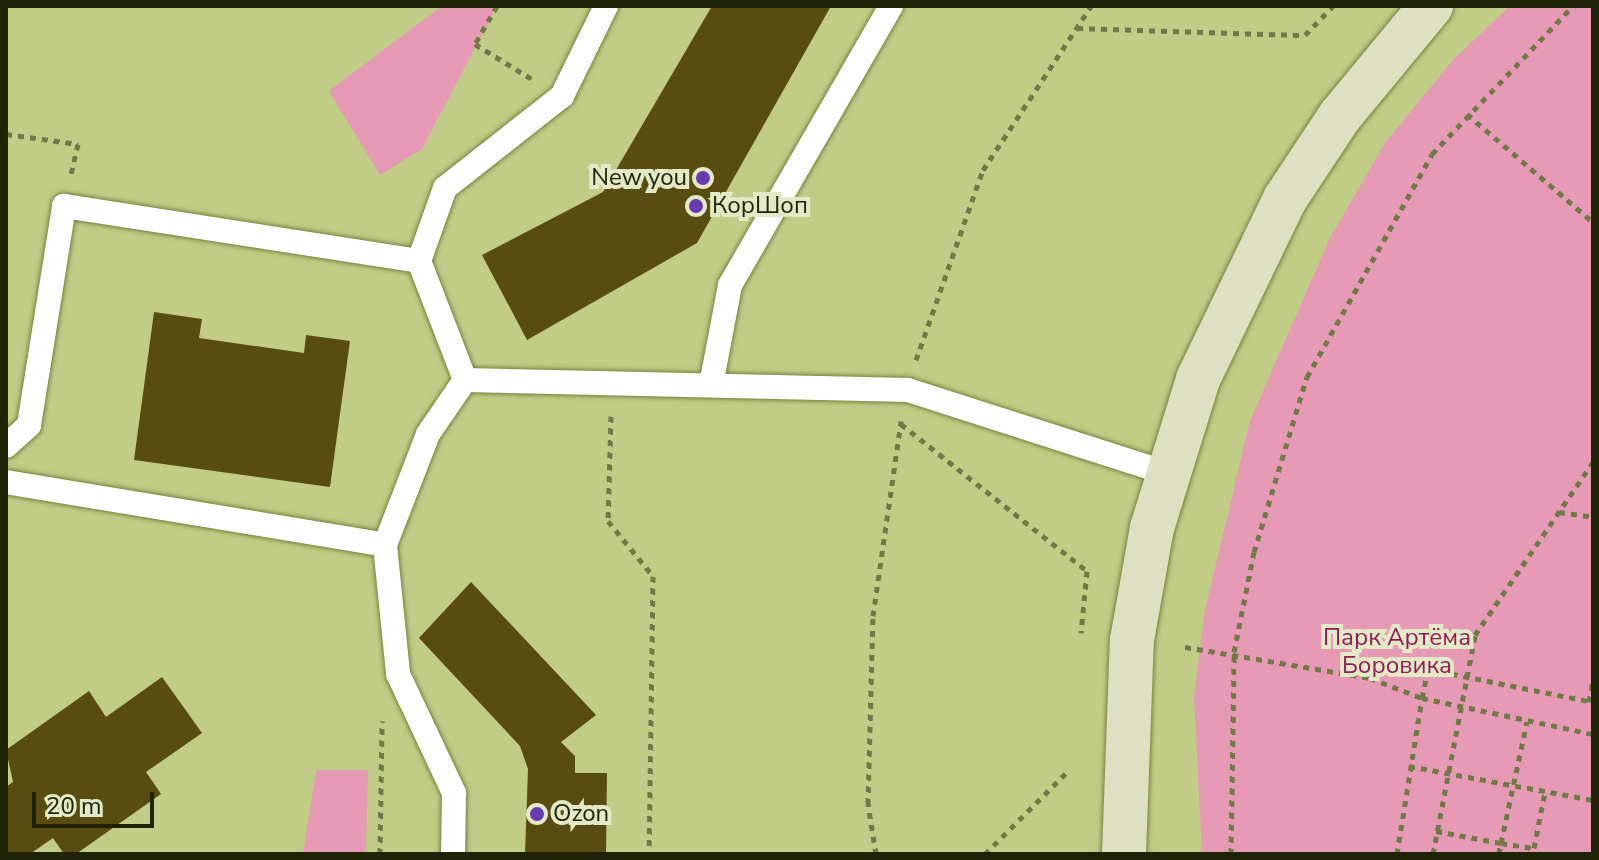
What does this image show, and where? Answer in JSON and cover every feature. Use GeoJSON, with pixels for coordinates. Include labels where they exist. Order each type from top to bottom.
{"type":"FeatureCollection","features":[{"type":"Feature","properties":{"kind":"main road"},"geometry":{"type":"LineString","coordinates":[[1122,854],[1122,772],[1132,640],[1166,473],[1221,326],[1285,199],[1340,116],[1431,6]]}},
{"type":"Feature","properties":{"kind":"lane"},"geometry":{"type":"LineString","coordinates":[[465,380],[419,261],[445,188],[562,96],[606,6]]}},
{"type":"Feature","properties":{"kind":"lane"},"geometry":{"type":"LineString","coordinates":[[711,385],[730,285],[891,6]]}},
{"type":"Feature","properties":{"kind":"lane"},"geometry":{"type":"LineString","coordinates":[[6,446],[29,425],[64,206],[419,261]]}},
{"type":"Feature","properties":{"kind":"lane"},"geometry":{"type":"LineString","coordinates":[[465,380],[908,390],[1166,473]]}},
{"type":"Feature","properties":{"kind":"lane"},"geometry":{"type":"LineString","coordinates":[[453,854],[454,793],[398,674],[385,545],[428,434],[465,380]]}},
{"type":"Feature","properties":{"kind":"lane"},"geometry":{"type":"LineString","coordinates":[[6,482],[385,545]]}},
{"type":"Feature","properties":{"kind":"path"},"geometry":{"type":"LineString","coordinates":[[497,6],[475,44],[562,96]]}},
{"type":"Feature","properties":{"kind":"path"},"geometry":{"type":"LineString","coordinates":[[1076,28],[1305,35],[1333,6]]}},
{"type":"Feature","properties":{"kind":"path"},"geometry":{"type":"LineString","coordinates":[[1231,854],[1234,652],[1254,552],[1307,377],[1370,256],[1432,154],[1573,6]]}},
{"type":"Feature","properties":{"kind":"path"},"geometry":{"type":"LineString","coordinates":[[1467,114],[1593,222]]}},
{"type":"Feature","properties":{"kind":"path"},"geometry":{"type":"LineString","coordinates":[[6,134],[78,144],[64,206]]}},
{"type":"Feature","properties":{"kind":"path"},"geometry":{"type":"LineString","coordinates":[[612,383],[608,521],[653,576],[649,854]]}},
{"type":"Feature","properties":{"kind":"path"},"geometry":{"type":"LineString","coordinates":[[901,423],[1087,571],[1081,633]]}},
{"type":"Feature","properties":{"kind":"path"},"geometry":{"type":"LineString","coordinates":[[1433,854],[1475,635],[1593,462]]}},
{"type":"Feature","properties":{"kind":"path"},"geometry":{"type":"LineString","coordinates":[[1559,512],[1593,517]]}},
{"type":"Feature","properties":{"kind":"path"},"geometry":{"type":"LineString","coordinates":[[1185,647],[1234,652],[1370,678],[1459,709],[1593,734]]}},
{"type":"Feature","properties":{"kind":"path"},"geometry":{"type":"LineString","coordinates":[[1397,854],[1409,766],[1428,669],[1591,702],[1593,680]]}},
{"type":"Feature","properties":{"kind":"path"},"geometry":{"type":"LineString","coordinates":[[380,854],[382,715],[398,674]]}},
{"type":"Feature","properties":{"kind":"path"},"geometry":{"type":"LineString","coordinates":[[1499,854],[1527,722]]}},
{"type":"Feature","properties":{"kind":"path"},"geometry":{"type":"LineString","coordinates":[[1409,766],[1593,800]]}},
{"type":"Feature","properties":{"kind":"path"},"geometry":{"type":"LineString","coordinates":[[985,854],[1067,772]]}},
{"type":"Feature","properties":{"kind":"path"},"geometry":{"type":"LineString","coordinates":[[1436,831],[1534,848],[1545,792]]}},
{"type":"Feature","properties":{"kind":"green space"},"geometry":{"type":"Polygon","coordinates":[[[442,6],[497,6],[422,149],[380,175],[329,91],[442,6]]]}},
{"type":"Feature","properties":{"kind":"green space","name":"Парк Артёма Боровика"},"geometry":{"type":"Polygon","coordinates":[[[1510,6],[1593,6],[1593,854],[1202,854],[1194,696],[1205,610],[1250,421],[1330,238],[1385,143],[1453,60],[1510,6]]]}},
{"type":"Feature","properties":{"kind":"green space"},"geometry":{"type":"Polygon","coordinates":[[[316,770],[368,770],[366,854],[303,854],[316,770]]]}},
{"type":"Feature","properties":{"kind":"building"},"geometry":{"type":"Polygon","coordinates":[[[712,6],[831,6],[697,243],[527,340],[482,255],[603,192],[712,6]]]}},
{"type":"Feature","properties":{"kind":"building"},"geometry":{"type":"Polygon","coordinates":[[[154,312],[202,319],[199,338],[304,353],[306,335],[350,341],[330,487],[134,460],[154,312]]]}},
{"type":"Feature","properties":{"kind":"building"},"geometry":{"type":"Polygon","coordinates":[[[471,582],[596,715],[561,742],[575,756],[575,773],[607,773],[606,854],[525,854],[528,769],[520,746],[419,638],[471,582]]]}},
{"type":"Feature","properties":{"kind":"building"},"geometry":{"type":"Polygon","coordinates":[[[162,677],[202,733],[146,772],[161,794],[76,854],[64,854],[53,838],[30,854],[6,854],[6,787],[13,782],[6,750],[89,691],[106,717],[162,677]]]}},
{"type":"Feature","properties":{"kind":"place","name":"New you"},"geometry":{"type":"Point","coordinates":[703,178]}},
{"type":"Feature","properties":{"kind":"place","name":"КорШоп"},"geometry":{"type":"Point","coordinates":[696,206]}},
{"type":"Feature","properties":{"kind":"place","name":"Ozon"},"geometry":{"type":"Point","coordinates":[537,814]}}]}
